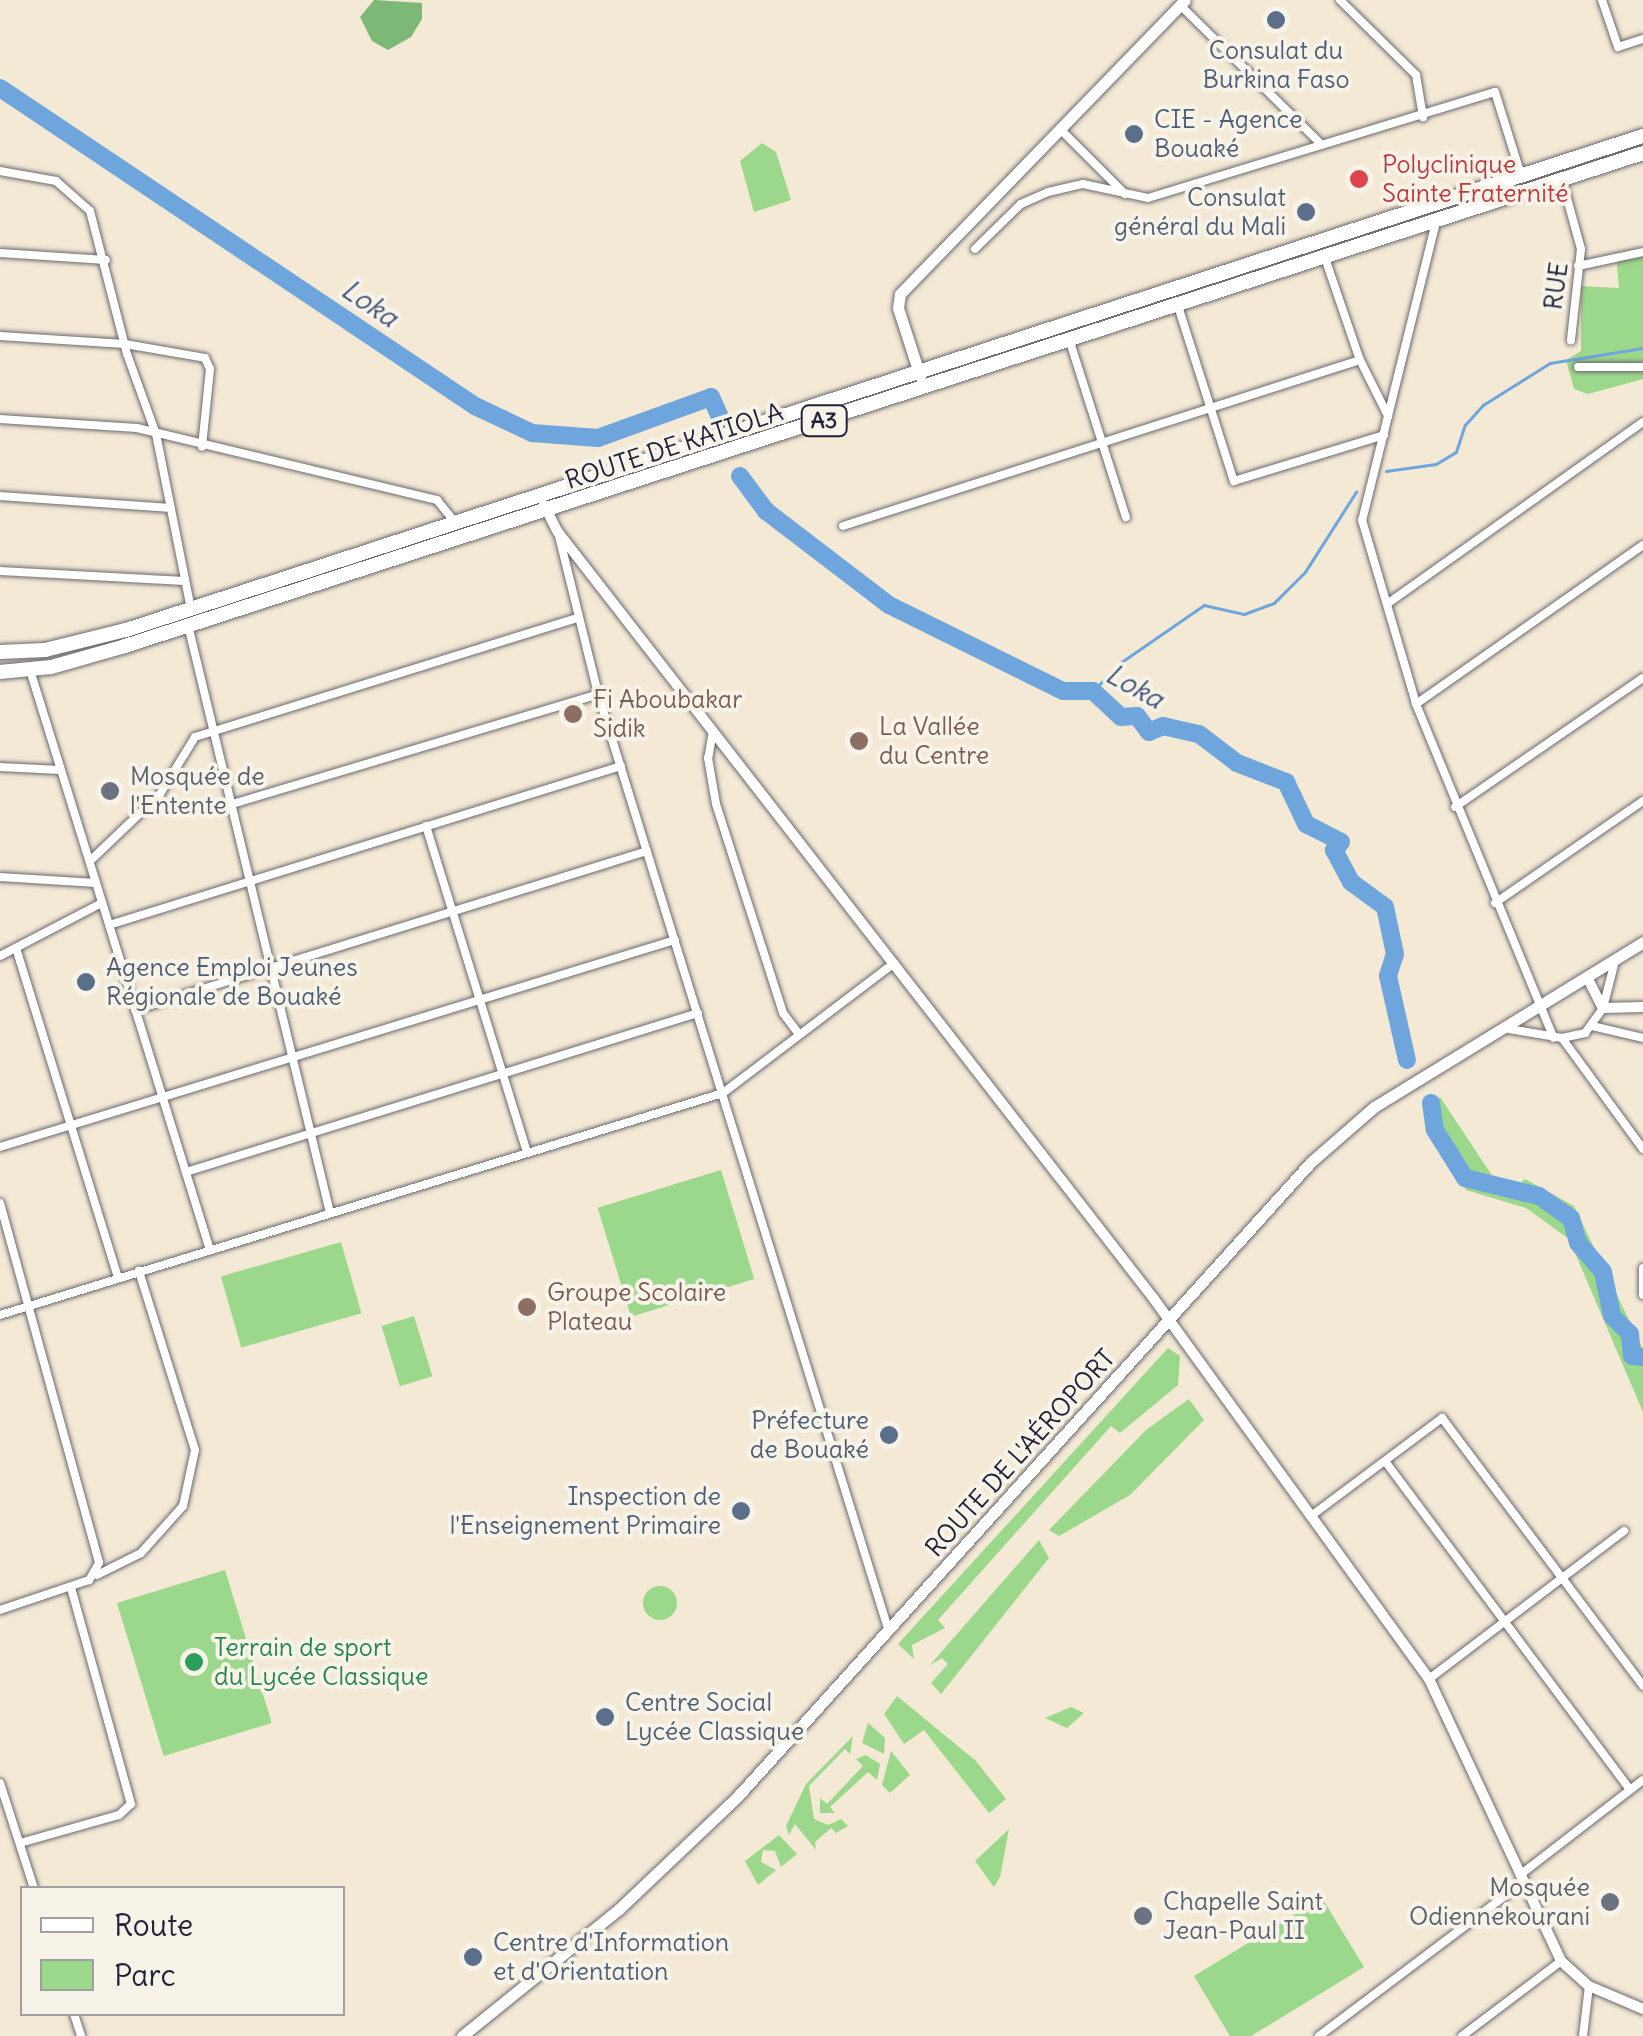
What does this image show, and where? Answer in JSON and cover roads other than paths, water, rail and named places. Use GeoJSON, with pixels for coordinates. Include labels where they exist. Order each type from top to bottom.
{"type":"FeatureCollection","features":[{"type":"Feature","properties":{"kind":"highway","name":"ROUTE DE KATIOLA"},"geometry":{"type":"LineString","coordinates":[[0,672],[30,670],[188,626],[544,504],[922,382],[1643,136]]}},
{"type":"Feature","properties":{"kind":"highway","name":"ROUTE DE KATIOLA"},"geometry":{"type":"LineString","coordinates":[[922,382],[1070,342],[1643,154]]}},
{"type":"Feature","properties":{"kind":"highway","name":"ROUTE DE KATIOLA"},"geometry":{"type":"LineString","coordinates":[[0,652],[68,645],[456,525],[544,504]]}},
{"type":"Feature","properties":{"kind":"main road"},"geometry":{"type":"LineString","coordinates":[[922,382],[898,308],[900,294],[1183,3]]}},
{"type":"Feature","properties":{"kind":"main road","name":"ROUTE DE L'AÉROPORT"},"geometry":{"type":"LineString","coordinates":[[462,2036],[675,1858],[889,1632],[1335,1141],[1374,1108],[1541,1010],[1643,942]]}},
{"type":"Feature","properties":{"kind":"street"},"geometry":{"type":"LineString","coordinates":[[1340,0],[1416,75],[1423,117]]}},
{"type":"Feature","properties":{"kind":"street"},"geometry":{"type":"LineString","coordinates":[[1602,0],[1618,47],[1643,39]]}},
{"type":"Feature","properties":{"kind":"street"},"geometry":{"type":"LineString","coordinates":[[1183,3],[1322,144]]}},
{"type":"Feature","properties":{"kind":"street"},"geometry":{"type":"LineString","coordinates":[[975,249],[1021,204],[1048,192],[1083,184],[1128,197],[1148,198],[1495,92],[1522,175]]}},
{"type":"Feature","properties":{"kind":"street"},"geometry":{"type":"LineString","coordinates":[[1060,129],[1128,197]]}},
{"type":"Feature","properties":{"kind":"street"},"geometry":{"type":"LineString","coordinates":[[0,171],[36,172],[84,201],[106,260],[124,344],[156,434],[190,609]]}},
{"type":"Feature","properties":{"kind":"street","name":"RUE"},"geometry":{"type":"LineString","coordinates":[[1562,180],[1578,229],[1571,340]]}},
{"type":"Feature","properties":{"kind":"street"},"geometry":{"type":"LineString","coordinates":[[1437,221],[1362,520],[1416,704],[1541,1010],[1643,1149]]}},
{"type":"Feature","properties":{"kind":"street"},"geometry":{"type":"LineString","coordinates":[[0,252],[106,260]]}},
{"type":"Feature","properties":{"kind":"street"},"geometry":{"type":"LineString","coordinates":[[1578,266],[1643,252]]}},
{"type":"Feature","properties":{"kind":"street"},"geometry":{"type":"LineString","coordinates":[[1324,258],[1360,360],[1388,416]]}},
{"type":"Feature","properties":{"kind":"street"},"geometry":{"type":"LineString","coordinates":[[1178,306],[1236,482],[1384,435]]}},
{"type":"Feature","properties":{"kind":"street"},"geometry":{"type":"LineString","coordinates":[[0,336],[124,344],[208,360],[202,446]]}},
{"type":"Feature","properties":{"kind":"street"},"geometry":{"type":"LineString","coordinates":[[1070,342],[1126,517]]}},
{"type":"Feature","properties":{"kind":"street"},"geometry":{"type":"LineString","coordinates":[[843,526],[1360,360]]}},
{"type":"Feature","properties":{"kind":"street"},"geometry":{"type":"LineString","coordinates":[[1578,367],[1643,367]]}},
{"type":"Feature","properties":{"kind":"street"},"geometry":{"type":"LineString","coordinates":[[0,419],[156,434],[437,500],[456,525]]}},
{"type":"Feature","properties":{"kind":"street"},"geometry":{"type":"LineString","coordinates":[[1387,604],[1643,422]]}},
{"type":"Feature","properties":{"kind":"street"},"geometry":{"type":"LineString","coordinates":[[0,496],[171,508]]}},
{"type":"Feature","properties":{"kind":"street"},"geometry":{"type":"LineString","coordinates":[[544,504],[558,532],[714,725],[1170,1320],[1429,1679],[1561,1961],[1588,1986],[1643,2009]]}},
{"type":"Feature","properties":{"kind":"street"},"geometry":{"type":"LineString","coordinates":[[558,532],[576,618],[598,694],[889,1632]]}},
{"type":"Feature","properties":{"kind":"street"},"geometry":{"type":"LineString","coordinates":[[1416,704],[1643,545]]}},
{"type":"Feature","properties":{"kind":"street"},"geometry":{"type":"LineString","coordinates":[[0,571],[185,581]]}},
{"type":"Feature","properties":{"kind":"street"},"geometry":{"type":"LineString","coordinates":[[90,861],[160,794],[187,743],[210,730],[576,618]]}},
{"type":"Feature","properties":{"kind":"street"},"geometry":{"type":"LineString","coordinates":[[188,626],[210,730],[330,1213]]}},
{"type":"Feature","properties":{"kind":"street"},"geometry":{"type":"LineString","coordinates":[[30,670],[210,1250]]}},
{"type":"Feature","properties":{"kind":"street"},"geometry":{"type":"LineString","coordinates":[[1455,807],[1643,678]]}},
{"type":"Feature","properties":{"kind":"street"},"geometry":{"type":"LineString","coordinates":[[229,805],[598,694]]}},
{"type":"Feature","properties":{"kind":"street"},"geometry":{"type":"LineString","coordinates":[[714,725],[708,758],[716,804],[783,1013],[799,1034]]}},
{"type":"Feature","properties":{"kind":"street"},"geometry":{"type":"LineString","coordinates":[[109,925],[621,766]]}},
{"type":"Feature","properties":{"kind":"street"},"geometry":{"type":"LineString","coordinates":[[0,767],[60,770]]}},
{"type":"Feature","properties":{"kind":"street"},"geometry":{"type":"LineString","coordinates":[[1495,903],[1643,801]]}},
{"type":"Feature","properties":{"kind":"street"},"geometry":{"type":"LineString","coordinates":[[426,826],[528,1152]]}},
{"type":"Feature","properties":{"kind":"street"},"geometry":{"type":"LineString","coordinates":[[135,1010],[648,851]]}},
{"type":"Feature","properties":{"kind":"street"},"geometry":{"type":"LineString","coordinates":[[0,877],[96,883]]}},
{"type":"Feature","properties":{"kind":"street"},"geometry":{"type":"LineString","coordinates":[[0,956],[102,903]]}},
{"type":"Feature","properties":{"kind":"street"},"geometry":{"type":"LineString","coordinates":[[0,1147],[675,940]]}},
{"type":"Feature","properties":{"kind":"street"},"geometry":{"type":"LineString","coordinates":[[16,948],[118,1278]]}},
{"type":"Feature","properties":{"kind":"street"},"geometry":{"type":"LineString","coordinates":[[1592,1026],[1603,1008],[1615,961]]}},
{"type":"Feature","properties":{"kind":"street"},"geometry":{"type":"LineString","coordinates":[[0,1315],[723,1093],[894,964]]}},
{"type":"Feature","properties":{"kind":"street"},"geometry":{"type":"LineString","coordinates":[[1588,979],[1603,1008]]}},
{"type":"Feature","properties":{"kind":"street"},"geometry":{"type":"LineString","coordinates":[[1603,1008],[1643,1007]]}},
{"type":"Feature","properties":{"kind":"street"},"geometry":{"type":"LineString","coordinates":[[186,1172],[698,1013]]}},
{"type":"Feature","properties":{"kind":"street"},"geometry":{"type":"LineString","coordinates":[[1509,1029],[1558,1038],[1592,1026],[1643,1038]]}},
{"type":"Feature","properties":{"kind":"street"},"geometry":{"type":"LineString","coordinates":[[0,1203],[30,1306],[97,1575]]}},
{"type":"Feature","properties":{"kind":"street"},"geometry":{"type":"LineString","coordinates":[[1643,1268],[1643,1295]]}},
{"type":"Feature","properties":{"kind":"street"},"geometry":{"type":"LineString","coordinates":[[0,1610],[70,1587],[141,1553],[183,1506],[194,1450],[139,1272]]}},
{"type":"Feature","properties":{"kind":"street"},"geometry":{"type":"LineString","coordinates":[[1312,1516],[1442,1418],[1643,1686]]}},
{"type":"Feature","properties":{"kind":"street"},"geometry":{"type":"LineString","coordinates":[[1384,1461],[1630,1790]]}},
{"type":"Feature","properties":{"kind":"street"},"geometry":{"type":"LineString","coordinates":[[1429,1679],[1624,1530]]}},
{"type":"Feature","properties":{"kind":"street"},"geometry":{"type":"LineString","coordinates":[[20,1843],[120,1814],[131,1804],[70,1587]]}},
{"type":"Feature","properties":{"kind":"street"},"geometry":{"type":"LineString","coordinates":[[1318,2036],[1643,1780]]}},
{"type":"Feature","properties":{"kind":"street"},"geometry":{"type":"LineString","coordinates":[[0,1782],[33,1886]]}},
{"type":"Feature","properties":{"kind":"street"},"geometry":{"type":"LineString","coordinates":[[0,1832],[14,1827]]}},
{"type":"Feature","properties":{"kind":"street"},"geometry":{"type":"LineString","coordinates":[[1462,2036],[1561,1961]]}},
{"type":"Feature","properties":{"kind":"street"},"geometry":{"type":"LineString","coordinates":[[1582,2036],[1588,1986]]}},
{"type":"Feature","properties":{"kind":"waterway","name":"Loka"},"geometry":{"type":"LineString","coordinates":[[0,88],[475,406],[532,433],[598,438],[711,397],[724,426]]}},
{"type":"Feature","properties":{"kind":"waterway"},"geometry":{"type":"LineString","coordinates":[[1386,471],[1436,464],[1456,452],[1465,425],[1483,405],[1550,363],[1643,348]]}},
{"type":"Feature","properties":{"kind":"waterway","name":"Loka"},"geometry":{"type":"LineString","coordinates":[[740,476],[766,511],[889,605],[1063,691],[1093,691],[1121,717],[1137,716],[1149,732],[1163,726],[1199,734],[1237,763],[1286,782],[1306,824],[1341,842],[1334,850],[1351,882],[1385,907],[1395,954],[1388,976],[1407,1060]]}},
{"type":"Feature","properties":{"kind":"waterway"},"geometry":{"type":"LineString","coordinates":[[1093,691],[1120,663],[1204,605],[1244,614],[1274,603],[1305,572],[1356,492]]}},
{"type":"Feature","properties":{"kind":"waterway","name":"Loka"},"geometry":{"type":"LineString","coordinates":[[1431,1103],[1435,1130],[1465,1178],[1539,1196],[1571,1218],[1578,1243],[1603,1272],[1612,1316],[1630,1334],[1632,1356],[1643,1357]]}},
{"type":"Feature","properties":{"kind":"place","name":"Consulat du Burkina Faso"},"geometry":{"type":"Point","coordinates":[1276,20]}},
{"type":"Feature","properties":{"kind":"place","name":"CIE - Agence Bouaké"},"geometry":{"type":"Point","coordinates":[1134,134]}},
{"type":"Feature","properties":{"kind":"place","name":"Polyclinique Sainte Fraternité"},"geometry":{"type":"Point","coordinates":[1359,179]}},
{"type":"Feature","properties":{"kind":"place","name":"Consulat général du Mali"},"geometry":{"type":"Point","coordinates":[1306,212]}},
{"type":"Feature","properties":{"kind":"place","name":"Fi Aboubakar Sidik"},"geometry":{"type":"Point","coordinates":[573,714]}},
{"type":"Feature","properties":{"kind":"place","name":"La Vallée du Centre"},"geometry":{"type":"Point","coordinates":[859,741]}},
{"type":"Feature","properties":{"kind":"place","name":"Mosquée de l'Entente"},"geometry":{"type":"Point","coordinates":[110,791]}},
{"type":"Feature","properties":{"kind":"place","name":"Agence Emploi Jeunes Régionale de Bouaké"},"geometry":{"type":"Point","coordinates":[86,982]}},
{"type":"Feature","properties":{"kind":"place","name":"Groupe Scolaire Plateau"},"geometry":{"type":"Point","coordinates":[527,1307]}},
{"type":"Feature","properties":{"kind":"place","name":"Préfecture de Bouaké"},"geometry":{"type":"Point","coordinates":[889,1435]}},
{"type":"Feature","properties":{"kind":"place","name":"Inspection de l'Enseignement Primaire"},"geometry":{"type":"Point","coordinates":[741,1511]}},
{"type":"Feature","properties":{"kind":"place","name":"Terrain de sport du Lycée Classique"},"geometry":{"type":"Point","coordinates":[194,1662]}},
{"type":"Feature","properties":{"kind":"place","name":"Centre Social Lycée Classique"},"geometry":{"type":"Point","coordinates":[605,1717]}},
{"type":"Feature","properties":{"kind":"place","name":"Mosquée Odiennekourani"},"geometry":{"type":"Point","coordinates":[1610,1902]}},
{"type":"Feature","properties":{"kind":"place","name":"Chapelle Saint Jean-Paul II"},"geometry":{"type":"Point","coordinates":[1143,1916]}},
{"type":"Feature","properties":{"kind":"place","name":"Centre d'Information et d'Orientation"},"geometry":{"type":"Point","coordinates":[473,1957]}}]}
